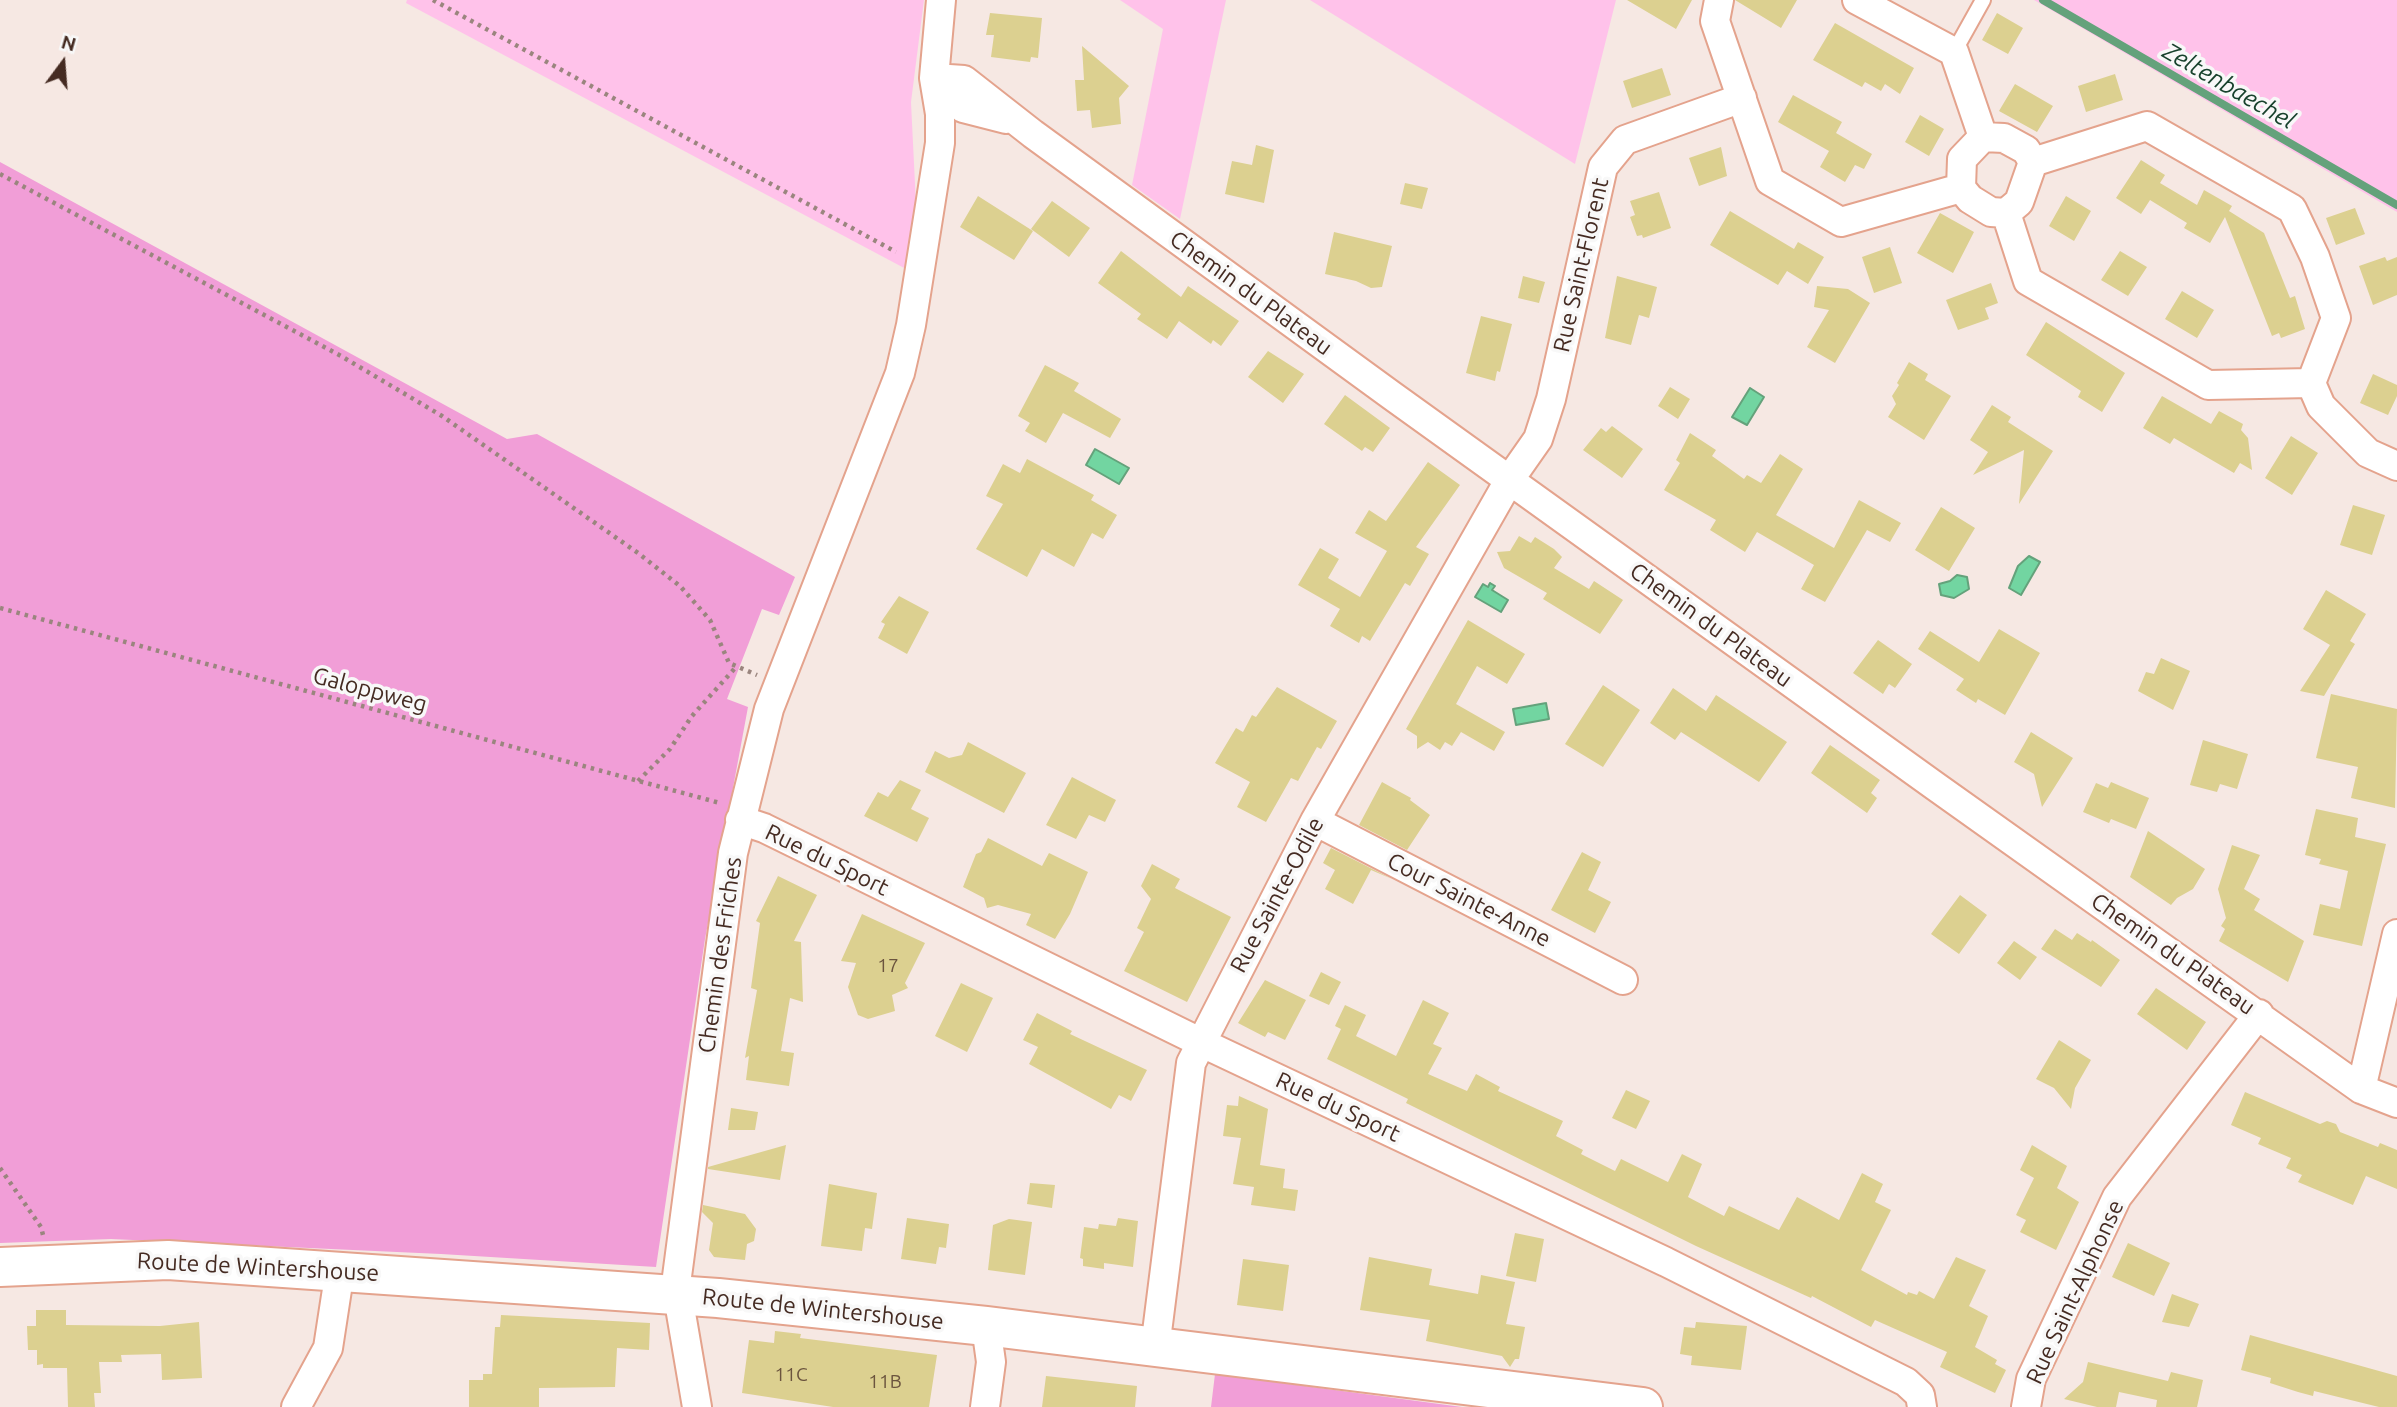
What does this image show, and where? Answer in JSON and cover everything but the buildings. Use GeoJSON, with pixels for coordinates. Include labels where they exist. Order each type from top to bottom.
{"type":"FeatureCollection","features":[{"type":"Feature","properties":{"kind":"street","name":"Chemin des Friches"},"geometry":{"type":"LineString","coordinates":[[698,1407],[677,1295],[733,853],[735,813],[779,684],[900,373],[924,248],[922,116],[934,78],[936,31],[941,0]]}},
{"type":"Feature","properties":{"kind":"street"},"geometry":{"type":"LineString","coordinates":[[1719,0],[1715,21],[1770,181],[1841,222],[1961,188]]}},
{"type":"Feature","properties":{"kind":"street"},"geometry":{"type":"LineString","coordinates":[[1857,0],[1954,52],[1983,137]]}},
{"type":"Feature","properties":{"kind":"street","name":"Chemin du Plateau"},"geometry":{"type":"LineString","coordinates":[[934,78],[963,108],[1010,121],[1032,134],[2361,1089],[2397,1103]]}},
{"type":"Feature","properties":{"kind":"street","name":"Rue Saint-Florent"},"geometry":{"type":"LineString","coordinates":[[1510,480],[1538,439],[1551,399],[1604,167],[1625,140],[1742,98]]}},
{"type":"Feature","properties":{"kind":"street"},"geometry":{"type":"LineString","coordinates":[[2033,162],[2147,126],[2292,209],[2315,257],[2336,318],[2311,383],[2320,406],[2368,453],[2397,466]]}},
{"type":"Feature","properties":{"kind":"street"},"geometry":{"type":"LineString","coordinates":[[1983,137],[2004,138],[2026,150],[2033,162],[2019,202],[2006,213],[1991,212],[1970,199],[1961,188],[1962,159],[1983,137]]}},
{"type":"Feature","properties":{"kind":"street"},"geometry":{"type":"LineString","coordinates":[[2006,213],[2028,281],[2208,385],[2311,383]]}},
{"type":"Feature","properties":{"kind":"street","name":"Rue Sainte-Odile"},"geometry":{"type":"LineString","coordinates":[[1155,1348],[1191,1063],[1315,821],[1510,480]]}},
{"type":"Feature","properties":{"kind":"street","name":"Rue du Sport"},"geometry":{"type":"LineString","coordinates":[[735,813],[1200,1042],[1666,1262],[1906,1382],[1920,1395],[1922,1407]]}},
{"type":"Feature","properties":{"kind":"street","name":"Cour Sainte-Anne"},"geometry":{"type":"LineString","coordinates":[[1315,821],[1623,980]]}},
{"type":"Feature","properties":{"kind":"street"},"geometry":{"type":"LineString","coordinates":[[2361,1089],[2397,934]]}},
{"type":"Feature","properties":{"kind":"street","name":"Rue Saint-Alphonse"},"geometry":{"type":"LineString","coordinates":[[2026,1407],[2031,1378],[2117,1197],[2259,1014]]}},
{"type":"Feature","properties":{"kind":"street","name":"Route de Wintershouse"},"geometry":{"type":"LineString","coordinates":[[0,1267],[168,1259],[677,1295],[986,1326],[1643,1407]]}},
{"type":"Feature","properties":{"kind":"street"},"geometry":{"type":"LineString","coordinates":[[296,1407],[327,1348],[340,1270]]}},
{"type":"Feature","properties":{"kind":"street"},"geometry":{"type":"LineString","coordinates":[[985,1407],[991,1362],[986,1326]]}},
{"type":"Feature","properties":{"kind":"lane"},"geometry":{"type":"LineString","coordinates":[[1954,52],[1983,0]]}},
{"type":"Feature","properties":{"kind":"path"},"geometry":{"type":"LineString","coordinates":[[433,0],[896,252],[924,248]]}},
{"type":"Feature","properties":{"kind":"path"},"geometry":{"type":"LineString","coordinates":[[0,174],[341,356],[442,416],[638,553],[680,586],[710,620],[721,638],[727,660],[737,667],[779,684]]}},
{"type":"Feature","properties":{"kind":"path","name":"Galoppweg"},"geometry":{"type":"LineString","coordinates":[[0,608],[638,781],[735,813]]}},
{"type":"Feature","properties":{"kind":"path"},"geometry":{"type":"LineString","coordinates":[[638,781],[670,749],[692,716],[737,667]]}},
{"type":"Feature","properties":{"kind":"path"},"geometry":{"type":"LineString","coordinates":[[0,1168],[41,1227],[49,1265]]}},
{"type":"Feature","properties":{"kind":"shaded area"},"geometry":{"type":"Polygon","coordinates":[[[407,0],[924,0],[911,102],[916,205],[906,269],[406,3],[407,0]]]}},
{"type":"Feature","properties":{"kind":"shaded area"},"geometry":{"type":"Polygon","coordinates":[[[1120,0],[1226,0],[1180,219],[1132,185],[1163,29],[1120,0]]]}},
{"type":"Feature","properties":{"kind":"shaded area"},"geometry":{"type":"Polygon","coordinates":[[[1310,0],[1616,0],[1575,164],[1310,0]]]}},
{"type":"Feature","properties":{"kind":"shaded area"},"geometry":{"type":"Polygon","coordinates":[[[2034,0],[2397,0],[2397,212],[2034,0]]]}},
{"type":"Feature","properties":{"kind":"shaded area"},"geometry":{"type":"Polygon","coordinates":[[[0,162],[507,439],[537,434],[795,577],[779,615],[762,609],[727,699],[748,707],[705,939],[656,1267],[111,1239],[0,1243],[0,162]]]}},
{"type":"Feature","properties":{"kind":"shaded area"},"geometry":{"type":"Polygon","coordinates":[[[1750,388],[1764,397],[1747,425],[1732,417],[1750,388]]]}},
{"type":"Feature","properties":{"kind":"shaded area"},"geometry":{"type":"Polygon","coordinates":[[[1095,449],[1129,468],[1119,484],[1086,465],[1095,449]]]}},
{"type":"Feature","properties":{"kind":"shaded area"},"geometry":{"type":"Polygon","coordinates":[[[2029,556],[2040,562],[2021,595],[2009,588],[2018,566],[2029,556]]]}},
{"type":"Feature","properties":{"kind":"shaded area"},"geometry":{"type":"Polygon","coordinates":[[[1957,575],[1967,577],[1969,589],[1954,598],[1941,595],[1939,584],[1950,581],[1957,575]]]}},
{"type":"Feature","properties":{"kind":"shaded area"},"geometry":{"type":"Polygon","coordinates":[[[1490,583],[1495,586],[1492,590],[1508,600],[1501,612],[1475,597],[1483,584],[1488,587],[1490,583]]]}},
{"type":"Feature","properties":{"kind":"shaded area"},"geometry":{"type":"Polygon","coordinates":[[[1546,703],[1549,719],[1516,725],[1513,709],[1546,703]]]}},
{"type":"Feature","properties":{"kind":"shaded area"},"geometry":{"type":"Polygon","coordinates":[[[1215,1374],[1462,1407],[1211,1407],[1215,1374]]]}},
{"type":"Feature","properties":{"kind":"waterway","name":"Zeltenbaechel"},"geometry":{"type":"LineString","coordinates":[[2043,0],[2397,205]]}}]}
